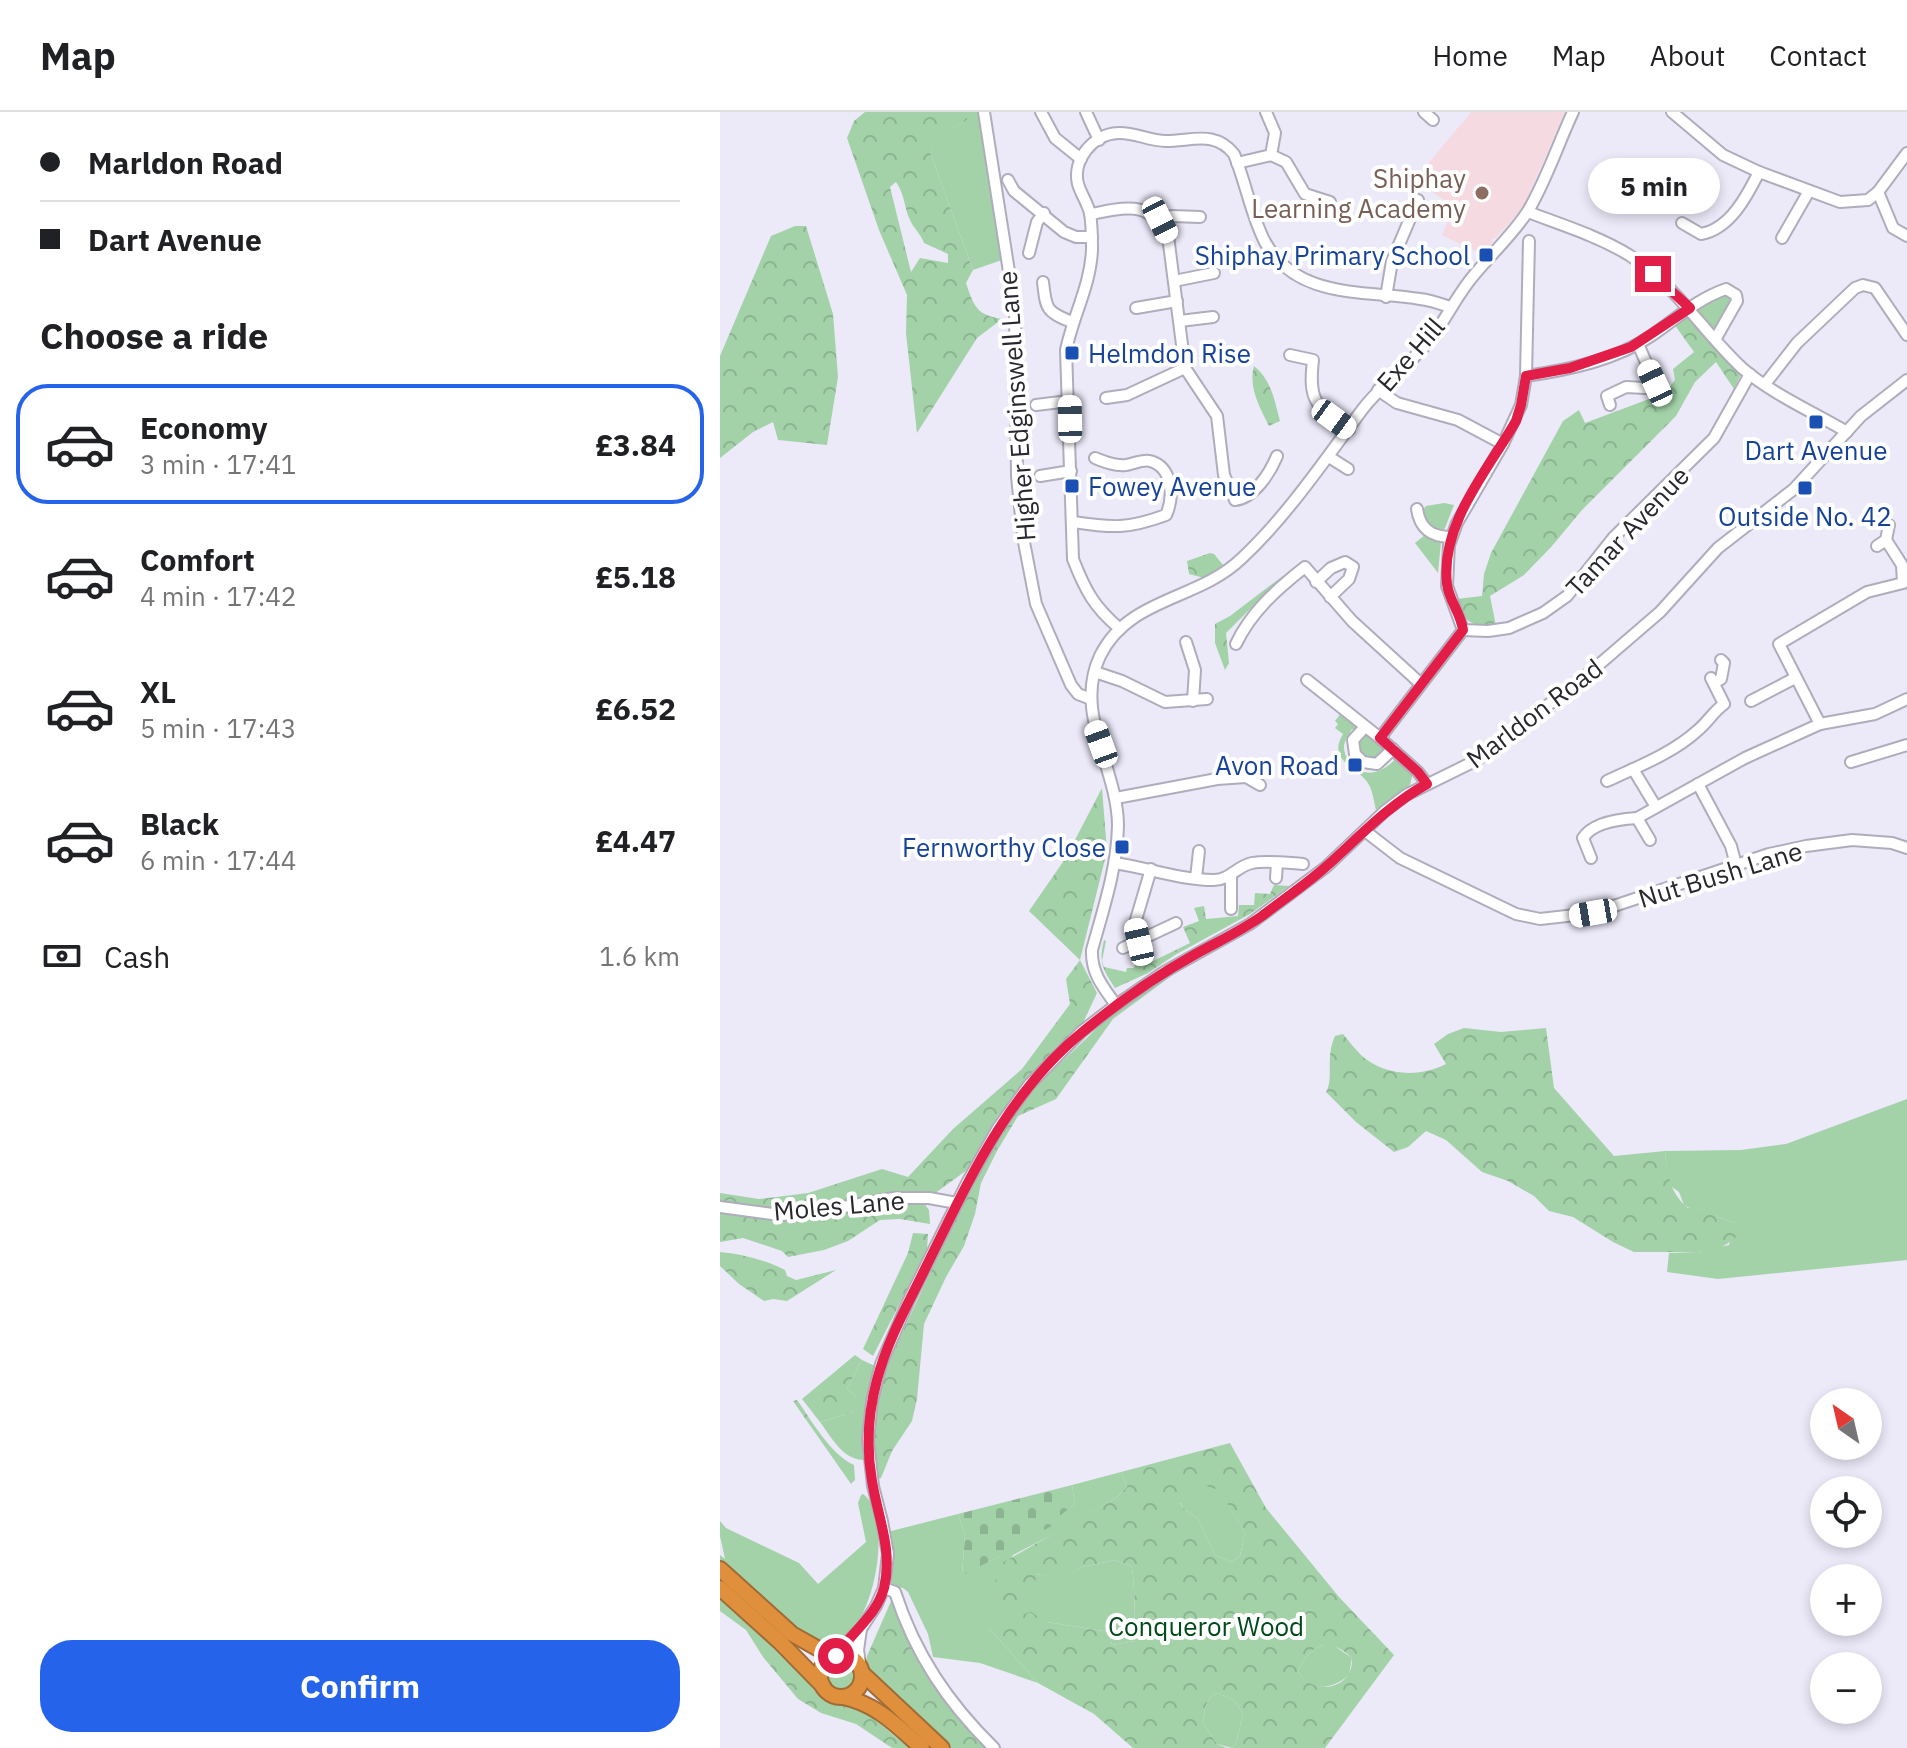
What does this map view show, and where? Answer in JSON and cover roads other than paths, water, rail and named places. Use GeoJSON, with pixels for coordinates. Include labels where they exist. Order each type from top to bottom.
{"type":"FeatureCollection","features":[{"type":"Feature","properties":{"kind":"highway"},"geometry":{"type":"LineString","coordinates":[[720,1569],[792,1634],[834,1657],[851,1658],[942,1748]]}},
{"type":"Feature","properties":{"kind":"highway"},"geometry":{"type":"LineString","coordinates":[[720,1588],[789,1650],[831,1695],[858,1700],[882,1712],[922,1748]]}},
{"type":"Feature","properties":{"kind":"highway"},"geometry":{"type":"LineString","coordinates":[[823,1686],[821,1669],[834,1657]]}},
{"type":"Feature","properties":{"kind":"highway"},"geometry":{"type":"LineString","coordinates":[[842,1697],[857,1689],[861,1671]]}},
{"type":"Feature","properties":{"kind":"street","name":"Higher Edginswell Lane"},"geometry":{"type":"LineString","coordinates":[[984,112],[1015,310],[1017,476],[1023,537],[1036,604],[1071,685],[1078,694],[1091,699]]}},
{"type":"Feature","properties":{"kind":"street"},"geometry":{"type":"LineString","coordinates":[[1041,112],[1055,138],[1081,159]]}},
{"type":"Feature","properties":{"kind":"street"},"geometry":{"type":"LineString","coordinates":[[1086,112],[1099,140]]}},
{"type":"Feature","properties":{"kind":"street"},"geometry":{"type":"LineString","coordinates":[[1266,112],[1275,133],[1271,155]]}},
{"type":"Feature","properties":{"kind":"street"},"geometry":{"type":"LineString","coordinates":[[1424,112],[1433,120]]}},
{"type":"Feature","properties":{"kind":"street","name":"Exe Hill"},"geometry":{"type":"LineString","coordinates":[[1091,699],[1100,657],[1119,628],[1145,609],[1199,588],[1230,570],[1267,533],[1378,390],[1433,336],[1450,307],[1528,212],[1573,112]]}},
{"type":"Feature","properties":{"kind":"street"},"geometry":{"type":"LineString","coordinates":[[1672,112],[1685,116],[1723,155],[1830,200],[1848,203],[1868,200],[1878,192],[1907,153]]}},
{"type":"Feature","properties":{"kind":"street"},"geometry":{"type":"LineString","coordinates":[[1119,628],[1104,615],[1084,588],[1073,559],[1066,350],[1072,322],[1091,271],[1090,214],[1078,185],[1077,168],[1087,148],[1119,132],[1161,141],[1206,137],[1224,144],[1237,163],[1265,241],[1280,264],[1329,289],[1421,299],[1450,307]]}},
{"type":"Feature","properties":{"kind":"street"},"geometry":{"type":"LineString","coordinates":[[1237,163],[1271,155],[1286,162],[1305,194],[1330,202]]}},
{"type":"Feature","properties":{"kind":"street"},"geometry":{"type":"LineString","coordinates":[[1682,223],[1701,234],[1711,233],[1722,225],[1748,194],[1759,172]]}},
{"type":"Feature","properties":{"kind":"street"},"geometry":{"type":"LineString","coordinates":[[1008,180],[1014,191],[1064,232],[1076,237],[1092,237]]}},
{"type":"Feature","properties":{"kind":"street"},"geometry":{"type":"LineString","coordinates":[[1782,238],[1809,191]]}},
{"type":"Feature","properties":{"kind":"street"},"geometry":{"type":"LineString","coordinates":[[1878,192],[1893,228],[1907,236]]}},
{"type":"Feature","properties":{"kind":"street"},"geometry":{"type":"LineString","coordinates":[[1386,297],[1392,261],[1418,200]]}},
{"type":"Feature","properties":{"kind":"street"},"geometry":{"type":"LineString","coordinates":[[1090,214],[1136,208],[1146,210],[1160,220],[1168,236],[1185,368],[1217,416],[1224,475],[1235,500],[1243,499],[1271,473],[1277,456]]}},
{"type":"Feature","properties":{"kind":"street"},"geometry":{"type":"LineString","coordinates":[[1528,212],[1588,234],[1630,256],[1672,289],[1728,354],[1750,374],[1847,432]]}},
{"type":"Feature","properties":{"kind":"street"},"geometry":{"type":"LineString","coordinates":[[1029,253],[1037,222],[1044,213]]}},
{"type":"Feature","properties":{"kind":"street"},"geometry":{"type":"LineString","coordinates":[[1160,220],[1172,216],[1200,217]]}},
{"type":"Feature","properties":{"kind":"street"},"geometry":{"type":"LineString","coordinates":[[1380,738],[1463,630],[1447,586],[1446,568],[1451,537],[1521,405],[1526,376],[1529,241]]}},
{"type":"Feature","properties":{"kind":"street"},"geometry":{"type":"LineString","coordinates":[[1174,281],[1214,273]]}},
{"type":"Feature","properties":{"kind":"street"},"geometry":{"type":"LineString","coordinates":[[1043,282],[1050,312],[1072,322]]}},
{"type":"Feature","properties":{"kind":"street"},"geometry":{"type":"LineString","coordinates":[[1765,384],[1797,343],[1855,288],[1863,285],[1875,288],[1907,335]]}},
{"type":"Feature","properties":{"kind":"street"},"geometry":{"type":"LineString","coordinates":[[1526,376],[1570,368],[1638,344],[1690,308],[1726,289],[1736,295],[1737,301],[1716,338]]}},
{"type":"Feature","properties":{"kind":"street"},"geometry":{"type":"LineString","coordinates":[[1136,308],[1177,301]]}},
{"type":"Feature","properties":{"kind":"street"},"geometry":{"type":"LineString","coordinates":[[1180,321],[1213,317]]}},
{"type":"Feature","properties":{"kind":"street"},"geometry":{"type":"LineString","coordinates":[[1610,405],[1607,396],[1626,387],[1645,388],[1655,383],[1638,344]]}},
{"type":"Feature","properties":{"kind":"street"},"geometry":{"type":"LineString","coordinates":[[1290,355],[1313,360],[1311,390],[1315,402],[1349,430]]}},
{"type":"Feature","properties":{"kind":"street"},"geometry":{"type":"LineString","coordinates":[[1106,398],[1127,395],[1185,368]]}},
{"type":"Feature","properties":{"kind":"street","name":"Tamar Avenue"},"geometry":{"type":"LineString","coordinates":[[1463,630],[1509,628],[1543,613],[1567,596],[1613,538],[1714,438],[1750,374]]}},
{"type":"Feature","properties":{"kind":"street","name":"Marldon Road"},"geometry":{"type":"LineString","coordinates":[[834,1657],[861,1629],[884,1588],[888,1554],[869,1463],[872,1401],[881,1364],[957,1203],[998,1128],[1029,1085],[1081,1032],[1116,1005],[1164,972],[1250,924],[1326,867],[1406,795],[1477,760],[1634,637],[1718,548],[1794,489],[1879,400],[1907,380]]}},
{"type":"Feature","properties":{"kind":"street"},"geometry":{"type":"LineString","coordinates":[[1378,390],[1397,403],[1458,420],[1503,444]]}},
{"type":"Feature","properties":{"kind":"street"},"geometry":{"type":"LineString","coordinates":[[1049,418],[1041,404],[1069,401]]}},
{"type":"Feature","properties":{"kind":"street"},"geometry":{"type":"LineString","coordinates":[[1329,457],[1349,469]]}},
{"type":"Feature","properties":{"kind":"street"},"geometry":{"type":"LineString","coordinates":[[1073,522],[1133,527],[1166,515],[1169,508],[1171,485],[1166,473],[1157,464],[1149,460],[1121,465],[1095,458]]}},
{"type":"Feature","properties":{"kind":"street"},"geometry":{"type":"LineString","coordinates":[[1040,476],[1071,471]]}},
{"type":"Feature","properties":{"kind":"street"},"geometry":{"type":"LineString","coordinates":[[1417,509],[1421,523],[1429,533],[1451,537]]}},
{"type":"Feature","properties":{"kind":"street"},"geometry":{"type":"LineString","coordinates":[[1820,724],[1779,644],[1867,592],[1905,583],[1902,565],[1882,543],[1889,525]]}},
{"type":"Feature","properties":{"kind":"street"},"geometry":{"type":"LineString","coordinates":[[1316,582],[1338,563],[1345,562],[1353,567],[1349,579],[1330,597]]}},
{"type":"Feature","properties":{"kind":"street"},"geometry":{"type":"LineString","coordinates":[[1236,639],[1260,606],[1305,567],[1352,621],[1421,684]]}},
{"type":"Feature","properties":{"kind":"street"},"geometry":{"type":"LineString","coordinates":[[1186,642],[1195,670],[1193,701]]}},
{"type":"Feature","properties":{"kind":"street"},"geometry":{"type":"LineString","coordinates":[[1607,781],[1685,740],[1724,704],[1712,680],[1721,679],[1724,663],[1721,660]]}},
{"type":"Feature","properties":{"kind":"street"},"geometry":{"type":"LineString","coordinates":[[1095,672],[1107,674],[1165,702],[1207,699]]}},
{"type":"Feature","properties":{"kind":"street"},"geometry":{"type":"LineString","coordinates":[[1751,701],[1795,678]]}},
{"type":"Feature","properties":{"kind":"street"},"geometry":{"type":"LineString","coordinates":[[1307,680],[1393,749],[1427,784]]}},
{"type":"Feature","properties":{"kind":"street"},"geometry":{"type":"LineString","coordinates":[[1091,699],[1094,724],[1116,798],[1118,827],[1115,863],[1092,950],[1092,963],[1094,973],[1116,1005]]}},
{"type":"Feature","properties":{"kind":"street"},"geometry":{"type":"LineString","coordinates":[[1591,858],[1582,831],[1620,819],[1637,818],[1745,758],[1820,724],[1875,714],[1907,699]]}},
{"type":"Feature","properties":{"kind":"street"},"geometry":{"type":"LineString","coordinates":[[1365,727],[1353,740],[1355,754],[1363,762],[1377,764],[1393,749]]}},
{"type":"Feature","properties":{"kind":"street"},"geometry":{"type":"LineString","coordinates":[[1851,762],[1907,745]]}},
{"type":"Feature","properties":{"kind":"street"},"geometry":{"type":"LineString","coordinates":[[1633,769],[1656,807]]}},
{"type":"Feature","properties":{"kind":"street"},"geometry":{"type":"LineString","coordinates":[[1116,798],[1245,772],[1260,785]]}},
{"type":"Feature","properties":{"kind":"street"},"geometry":{"type":"LineString","coordinates":[[1698,784],[1731,846],[1736,865]]}},
{"type":"Feature","properties":{"kind":"street"},"geometry":{"type":"LineString","coordinates":[[1637,818],[1650,840]]}},
{"type":"Feature","properties":{"kind":"street","name":"Nut Bush Lane"},"geometry":{"type":"LineString","coordinates":[[1365,831],[1400,858],[1516,914],[1540,919],[1593,913],[1794,849],[1852,840],[1892,843],[1907,848]]}},
{"type":"Feature","properties":{"kind":"street"},"geometry":{"type":"LineString","coordinates":[[1196,878],[1199,851]]}},
{"type":"Feature","properties":{"kind":"street"},"geometry":{"type":"LineString","coordinates":[[1115,863],[1178,877],[1216,880],[1231,876],[1250,863],[1303,864]]}},
{"type":"Feature","properties":{"kind":"street"},"geometry":{"type":"LineString","coordinates":[[1276,878],[1277,863]]}},
{"type":"Feature","properties":{"kind":"street"},"geometry":{"type":"LineString","coordinates":[[1139,942],[1135,923],[1151,869]]}},
{"type":"Feature","properties":{"kind":"street"},"geometry":{"type":"LineString","coordinates":[[1231,876],[1231,909]]}},
{"type":"Feature","properties":{"kind":"street"},"geometry":{"type":"LineString","coordinates":[[1123,948],[1169,923]]}},
{"type":"Feature","properties":{"kind":"street","name":"Moles Lane"},"geometry":{"type":"LineString","coordinates":[[720,1207],[780,1215],[894,1198],[929,1198],[957,1203]]}},
{"type":"Feature","properties":{"kind":"street"},"geometry":{"type":"LineString","coordinates":[[884,1588],[895,1592],[911,1637],[945,1694],[967,1722],[994,1748]]}},
{"type":"Feature","properties":{"kind":"street"},"geometry":{"type":"LineString","coordinates":[[861,1629],[858,1650],[861,1671]]}},
{"type":"Feature","properties":{"kind":"place","name":"Shiphay Learning Academy"},"geometry":{"type":"Point","coordinates":[1482,193]}},
{"type":"Feature","properties":{"kind":"place","name":"Shiphay Primary School"},"geometry":{"type":"Point","coordinates":[1486,255]}},
{"type":"Feature","properties":{"kind":"place","name":"Helmdon Rise"},"geometry":{"type":"Point","coordinates":[1072,353]}},
{"type":"Feature","properties":{"kind":"place","name":"Dart Avenue"},"geometry":{"type":"Point","coordinates":[1816,422]}},
{"type":"Feature","properties":{"kind":"place","name":"Fowey Avenue"},"geometry":{"type":"Point","coordinates":[1072,486]}},
{"type":"Feature","properties":{"kind":"place","name":"Outside No. 42"},"geometry":{"type":"Point","coordinates":[1805,488]}},
{"type":"Feature","properties":{"kind":"place","name":"Avon Road"},"geometry":{"type":"Point","coordinates":[1355,765]}},
{"type":"Feature","properties":{"kind":"place","name":"Fernworthy Close"},"geometry":{"type":"Point","coordinates":[1122,847]}},
{"type":"Feature","properties":{"kind":"park label","name":"Conqueror Wood"},"geometry":{"type":"Point","coordinates":[1206,1626]}}]}
